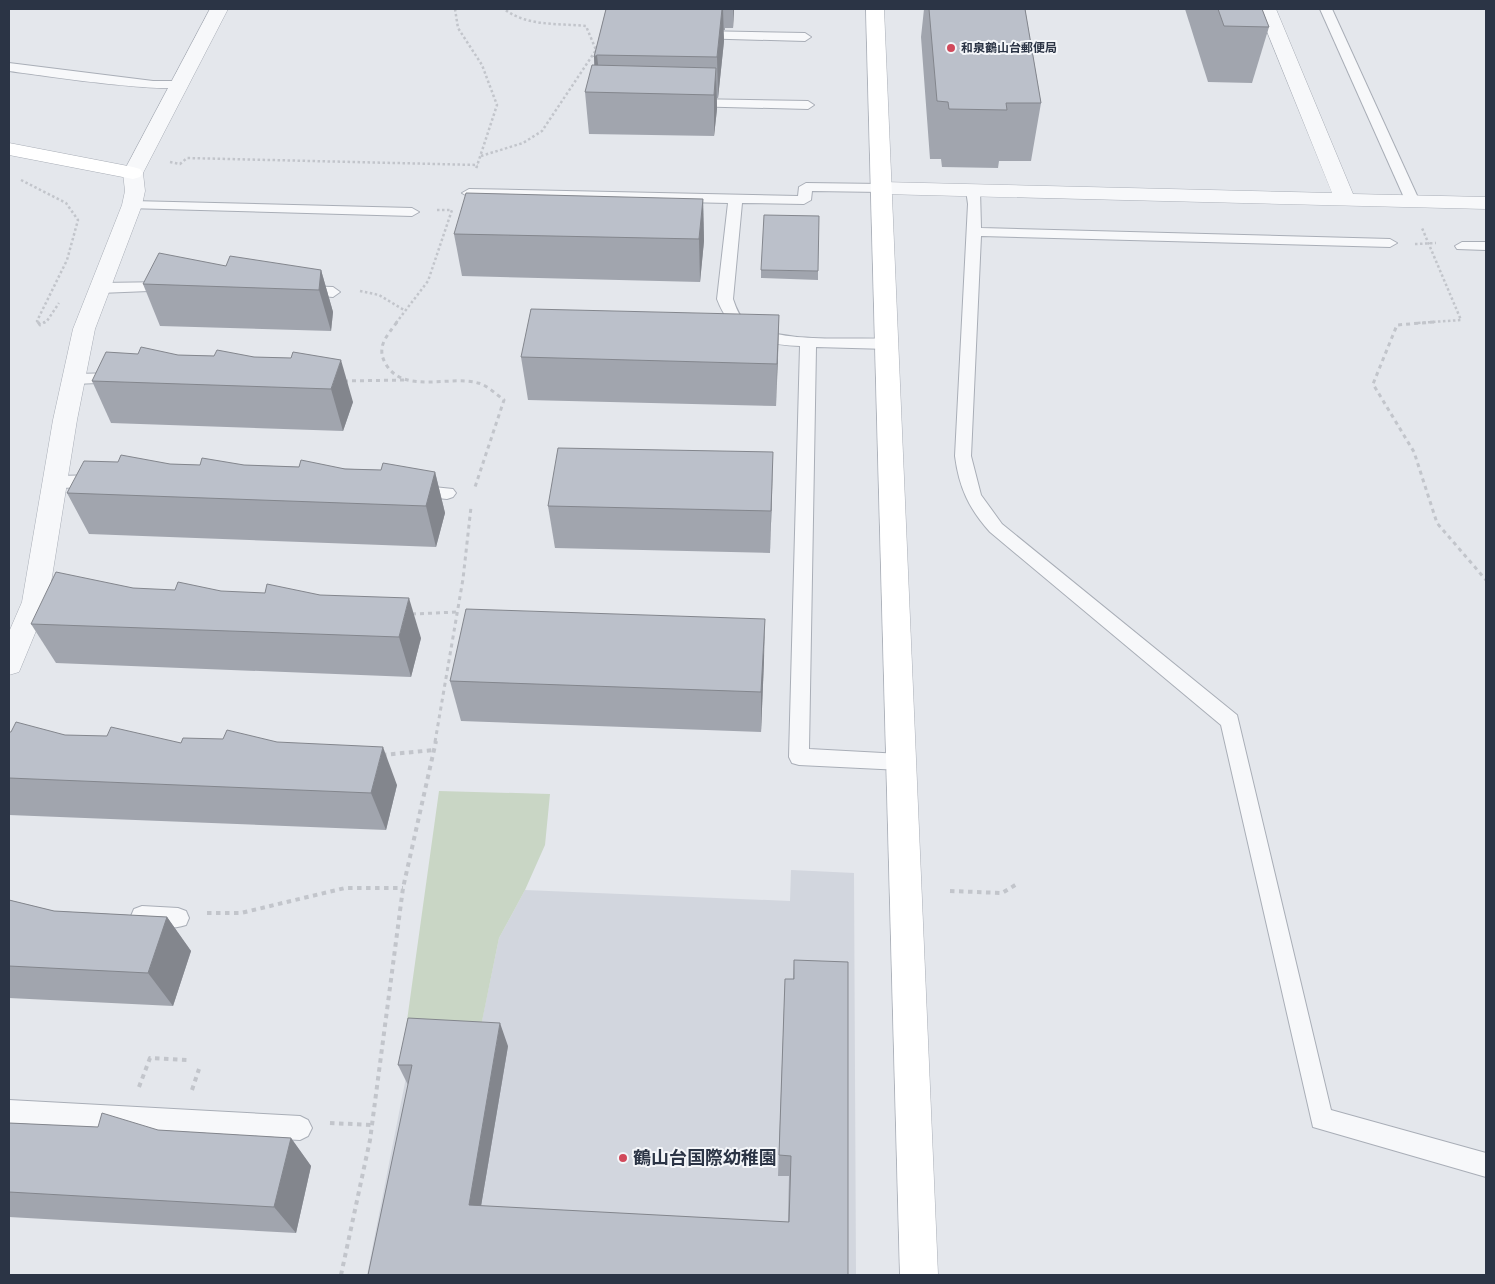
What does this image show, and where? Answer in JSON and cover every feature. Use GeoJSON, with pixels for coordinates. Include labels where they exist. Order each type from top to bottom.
{"type":"FeatureCollection","features":[{"type":"Feature","properties":{"kind":"street"},"geometry":{"type":"LineString","coordinates":[[9,664],[45,602],[56,482],[84,329],[132,205],[135,191],[134,173],[219,9]]}},
{"type":"Feature","properties":{"kind":"street"},"geometry":{"type":"LineString","coordinates":[[876,9],[918,1275]]}},
{"type":"Feature","properties":{"kind":"street"},"geometry":{"type":"LineString","coordinates":[[1267,9],[1345,200]]}},
{"type":"Feature","properties":{"kind":"street"},"geometry":{"type":"LineString","coordinates":[[9,149],[134,173]]}},
{"type":"Feature","properties":{"kind":"street"},"geometry":{"type":"LineString","coordinates":[[882,188],[1486,204]]}},
{"type":"Feature","properties":{"kind":"lane"},"geometry":{"type":"LineString","coordinates":[[1326,9],[1413,202]]}},
{"type":"Feature","properties":{"kind":"lane"},"geometry":{"type":"LineString","coordinates":[[683,35],[806,37]]}},
{"type":"Feature","properties":{"kind":"lane"},"geometry":{"type":"LineString","coordinates":[[9,67],[153,85],[178,85]]}},
{"type":"Feature","properties":{"kind":"lane"},"geometry":{"type":"LineString","coordinates":[[680,103],[808,105]]}},
{"type":"Feature","properties":{"kind":"lane"},"geometry":{"type":"LineString","coordinates":[[469,193],[804,200],[806,187],[882,188]]}},
{"type":"Feature","properties":{"kind":"lane"},"geometry":{"type":"LineString","coordinates":[[973,190],[973,232],[963,456],[967,484],[977,508],[996,528],[1230,721],[1321,1119],[1486,1165]]}},
{"type":"Feature","properties":{"kind":"lane"},"geometry":{"type":"LineString","coordinates":[[735,199],[725,299],[727,312],[736,322],[765,336],[785,341],[888,344]]}},
{"type":"Feature","properties":{"kind":"lane"},"geometry":{"type":"LineString","coordinates":[[132,205],[412,212]]}},
{"type":"Feature","properties":{"kind":"lane"},"geometry":{"type":"LineString","coordinates":[[973,232],[1390,243]]}},
{"type":"Feature","properties":{"kind":"lane"},"geometry":{"type":"LineString","coordinates":[[1462,246],[1486,246]]}},
{"type":"Feature","properties":{"kind":"lane"},"geometry":{"type":"LineString","coordinates":[[100,288],[138,286],[186,287]]}},
{"type":"Feature","properties":{"kind":"lane"},"geometry":{"type":"LineString","coordinates":[[284,290],[333,292]]}},
{"type":"Feature","properties":{"kind":"lane"},"geometry":{"type":"LineString","coordinates":[[808,341],[799,758],[901,762]]}},
{"type":"Feature","properties":{"kind":"lane"},"geometry":{"type":"LineString","coordinates":[[74,379],[130,378]]}},
{"type":"Feature","properties":{"kind":"lane"},"geometry":{"type":"LineString","coordinates":[[56,482],[117,481]]}},
{"type":"Feature","properties":{"kind":"lane"},"geometry":{"type":"LineString","coordinates":[[397,491],[447,493]]}},
{"type":"Feature","properties":{"kind":"lane"},"geometry":{"type":"LineString","coordinates":[[118,915],[178,918]]}},
{"type":"Feature","properties":{"kind":"lane"},"geometry":{"type":"LineString","coordinates":[[9,1112],[300,1128]]}},
{"type":"Feature","properties":{"kind":"path"},"geometry":{"type":"LineString","coordinates":[[406,380],[390,370],[381,357],[382,342],[428,281],[453,209],[464,206],[497,105],[482,65],[458,28],[455,9]]}},
{"type":"Feature","properties":{"kind":"path"},"geometry":{"type":"LineString","coordinates":[[480,156],[523,143],[542,131],[596,50],[586,26],[541,22],[516,17],[504,9]]}},
{"type":"Feature","properties":{"kind":"path"},"geometry":{"type":"LineString","coordinates":[[165,162],[180,164],[187,158],[478,164]]}},
{"type":"Feature","properties":{"kind":"path"},"geometry":{"type":"LineString","coordinates":[[18,179],[66,203],[78,220],[75,242],[37,321],[40,325],[47,321],[63,298]]}},
{"type":"Feature","properties":{"kind":"path"},"geometry":{"type":"LineString","coordinates":[[1413,202],[1424,236],[1461,320],[1397,325],[1373,384],[1414,452],[1437,523],[1486,580]]}},
{"type":"Feature","properties":{"kind":"path"},"geometry":{"type":"LineString","coordinates":[[333,292],[339,289],[379,295],[405,310]]}},
{"type":"Feature","properties":{"kind":"path"},"geometry":{"type":"LineString","coordinates":[[336,381],[387,382],[406,380],[479,383],[504,400],[472,494]]}},
{"type":"Feature","properties":{"kind":"path"},"geometry":{"type":"LineString","coordinates":[[341,1275],[372,1125],[403,888],[434,750],[458,612],[472,504]]}},
{"type":"Feature","properties":{"kind":"path"},"geometry":{"type":"LineString","coordinates":[[412,614],[423,612],[458,612]]}},
{"type":"Feature","properties":{"kind":"path"},"geometry":{"type":"LineString","coordinates":[[374,756],[434,750]]}},
{"type":"Feature","properties":{"kind":"path"},"geometry":{"type":"LineString","coordinates":[[950,891],[1002,893],[1017,884]]}},
{"type":"Feature","properties":{"kind":"path"},"geometry":{"type":"LineString","coordinates":[[178,918],[186,913],[241,913],[345,888],[403,888]]}},
{"type":"Feature","properties":{"kind":"path"},"geometry":{"type":"LineString","coordinates":[[128,1118],[150,1058],[188,1060]]}},
{"type":"Feature","properties":{"kind":"path"},"geometry":{"type":"LineString","coordinates":[[300,1128],[316,1122],[372,1125]]}},
{"type":"Feature","properties":{"kind":"shaded area","name":"鶴山台国際幼稚園"},"geometry":{"type":"Polygon","coordinates":[[[791,870],[854,873],[856,1275],[367,1275],[414,1037],[478,1040],[499,938],[525,890],[790,901],[791,870]]]}},
{"type":"Feature","properties":{"kind":"green space"},"geometry":{"type":"Polygon","coordinates":[[[439,791],[550,794],[545,845],[525,890],[499,938],[478,1041],[405,1035],[439,791]]]}},
{"type":"Feature","properties":{"kind":"building"},"geometry":{"type":"Polygon","coordinates":[[[606,9],[722,9],[717,57],[597,55],[594,57],[606,9]]]}},
{"type":"Feature","properties":{"kind":"building"},"geometry":{"type":"Polygon","coordinates":[[[929,9],[1025,9],[1041,103],[1006,103],[1007,110],[949,109],[948,102],[937,101],[929,9]]]}},
{"type":"Feature","properties":{"kind":"building"},"geometry":{"type":"Polygon","coordinates":[[[1218,9],[1262,9],[1269,27],[1224,26],[1218,9]]]}},
{"type":"Feature","properties":{"kind":"building"},"geometry":{"type":"Polygon","coordinates":[[[592,65],[716,68],[714,95],[585,92],[592,65]]]}},
{"type":"Feature","properties":{"kind":"building"},"geometry":{"type":"Polygon","coordinates":[[[466,193],[703,199],[699,239],[454,234],[466,193]]]}},
{"type":"Feature","properties":{"kind":"building"},"geometry":{"type":"Polygon","coordinates":[[[764,215],[819,216],[818,271],[761,270],[764,215]]]}},
{"type":"Feature","properties":{"kind":"building"},"geometry":{"type":"Polygon","coordinates":[[[159,253],[226,266],[230,256],[321,270],[319,290],[143,284],[159,253]]]}},
{"type":"Feature","properties":{"kind":"building"},"geometry":{"type":"Polygon","coordinates":[[[531,309],[779,315],[777,364],[521,357],[531,309]]]}},
{"type":"Feature","properties":{"kind":"building"},"geometry":{"type":"Polygon","coordinates":[[[141,347],[178,355],[214,356],[217,350],[254,357],[291,358],[293,352],[341,360],[331,389],[92,381],[106,352],[138,354],[141,347]]]}},
{"type":"Feature","properties":{"kind":"building"},"geometry":{"type":"Polygon","coordinates":[[[558,448],[773,452],[771,511],[548,506],[558,448]]]}},
{"type":"Feature","properties":{"kind":"building"},"geometry":{"type":"Polygon","coordinates":[[[121,455],[170,464],[200,465],[202,458],[244,465],[299,467],[301,460],[345,469],[381,470],[383,463],[435,472],[426,506],[67,493],[84,461],[118,462],[121,455]]]}},
{"type":"Feature","properties":{"kind":"building"},"geometry":{"type":"Polygon","coordinates":[[[56,572],[133,588],[175,590],[178,582],[221,591],[265,593],[267,584],[320,595],[409,598],[399,637],[31,624],[56,572]]]}},
{"type":"Feature","properties":{"kind":"building"},"geometry":{"type":"Polygon","coordinates":[[[466,609],[765,619],[761,692],[450,681],[466,609]]]}},
{"type":"Feature","properties":{"kind":"building"},"geometry":{"type":"Polygon","coordinates":[[[16,722],[65,735],[107,736],[111,727],[181,743],[183,738],[223,739],[227,730],[277,742],[383,747],[371,793],[9,778],[9,732],[11,732],[16,722]]]}},
{"type":"Feature","properties":{"kind":"building"},"geometry":{"type":"Polygon","coordinates":[[[9,900],[54,911],[167,917],[148,973],[9,966],[9,900]]]}},
{"type":"Feature","properties":{"kind":"building"},"geometry":{"type":"Polygon","coordinates":[[[794,960],[848,962],[848,1275],[368,1275],[412,1065],[398,1065],[408,1018],[500,1023],[469,1205],[789,1222],[791,1156],[779,1155],[785,979],[794,979],[794,960]]]}},
{"type":"Feature","properties":{"kind":"building"},"geometry":{"type":"Polygon","coordinates":[[[102,1113],[158,1130],[291,1138],[274,1207],[9,1192],[9,1123],[98,1127],[102,1113]]]}},
{"type":"Feature","properties":{"kind":"place","name":"和泉鶴山台郵便局"},"geometry":{"type":"Point","coordinates":[951,48]}},
{"type":"Feature","properties":{"kind":"place","name":"鶴山台国際幼稚園"},"geometry":{"type":"Point","coordinates":[623,1158]}}]}
